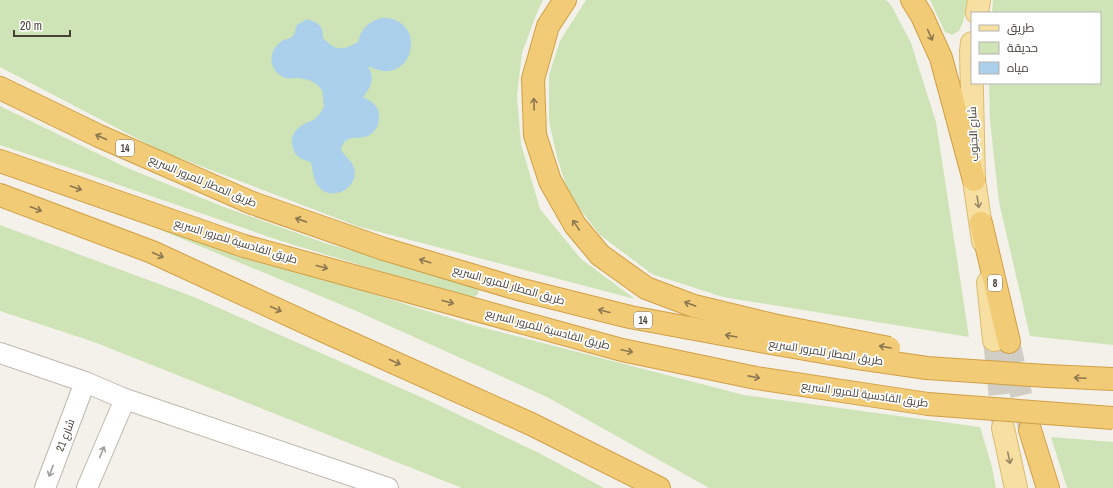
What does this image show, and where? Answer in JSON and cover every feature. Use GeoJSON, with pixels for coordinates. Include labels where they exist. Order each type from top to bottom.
{"type":"FeatureCollection","features":[{"type":"Feature","properties":{"kind":"highway"},"geometry":{"type":"LineString","coordinates":[[565,0],[548,26],[533,79],[535,135],[550,181],[576,225],[600,255],[646,288],[694,306],[774,325],[852,341],[1048,376],[1113,380]]}},
{"type":"Feature","properties":{"kind":"highway"},"geometry":{"type":"LineString","coordinates":[[912,0],[922,16],[941,58],[974,180]]}},
{"type":"Feature","properties":{"kind":"highway","name":"طريق المطار للمرور السريع"},"geometry":{"type":"LineString","coordinates":[[0,88],[99,136],[252,203],[384,249],[518,289],[630,317],[851,357],[927,368],[1048,376]]}},
{"type":"Feature","properties":{"kind":"highway","name":"طريق القادسية للمرور السريع"},"geometry":{"type":"LineString","coordinates":[[0,161],[244,246],[622,350],[756,378],[928,404],[1113,418]]}},
{"type":"Feature","properties":{"kind":"highway"},"geometry":{"type":"LineString","coordinates":[[0,195],[152,252],[531,424],[659,488]]}},
{"type":"Feature","properties":{"kind":"highway","name":"8"},"geometry":{"type":"LineString","coordinates":[[981,223],[1001,341]]}},
{"type":"Feature","properties":{"kind":"highway"},"geometry":{"type":"LineString","coordinates":[[1030,430],[1048,488]]}},
{"type":"Feature","properties":{"kind":"main road"},"geometry":{"type":"LineString","coordinates":[[977,12],[978,0]]}},
{"type":"Feature","properties":{"kind":"main road","name":"شارع الجنوب"},"geometry":{"type":"LineString","coordinates":[[972,84],[974,180],[981,223]]}},
{"type":"Feature","properties":{"kind":"main road"},"geometry":{"type":"LineString","coordinates":[[1003,428],[1016,488]]}},
{"type":"Feature","properties":{"kind":"street"},"geometry":{"type":"LineString","coordinates":[[0,353],[85,382],[125,399],[388,488]]}},
{"type":"Feature","properties":{"kind":"street","name":"شارع 21"},"geometry":{"type":"LineString","coordinates":[[45,488],[85,382]]}},
{"type":"Feature","properties":{"kind":"street"},"geometry":{"type":"LineString","coordinates":[[87,488],[125,399]]}},
{"type":"Feature","properties":{"kind":"green space"},"geometry":{"type":"Polygon","coordinates":[[[0,0],[543,0],[522,53],[517,96],[521,144],[540,209],[581,259],[635,299],[357,226],[161,151],[0,67],[0,0]]]}},
{"type":"Feature","properties":{"kind":"green space"},"geometry":{"type":"Polygon","coordinates":[[[586,0],[886,0],[891,5],[911,43],[936,122],[969,337],[723,297],[652,274],[600,235],[569,195],[557,157],[549,121],[549,75],[560,41],[586,0]]]}},
{"type":"Feature","properties":{"kind":"green space"},"geometry":{"type":"Polygon","coordinates":[[[930,0],[968,0],[963,22],[959,31],[952,35],[945,32],[930,0]]]}},
{"type":"Feature","properties":{"kind":"green space"},"geometry":{"type":"Polygon","coordinates":[[[993,0],[1113,0],[1113,345],[1030,336],[999,202],[990,121],[989,84],[1101,84],[1101,12],[992,12],[993,0]]]}},
{"type":"Feature","properties":{"kind":"green space"},"geometry":{"type":"Polygon","coordinates":[[[0,106],[125,167],[224,207],[325,243],[450,278],[479,288],[478,294],[473,298],[462,296],[281,241],[0,145],[0,106]]]}},
{"type":"Feature","properties":{"kind":"green space"},"geometry":{"type":"Polygon","coordinates":[[[139,221],[469,324],[744,395],[980,427],[992,467],[996,488],[709,488],[547,397],[354,310],[139,221]]]}},
{"type":"Feature","properties":{"kind":"green space"},"geometry":{"type":"Polygon","coordinates":[[[0,225],[194,297],[432,402],[537,452],[604,488],[462,488],[94,342],[0,311],[0,225]]]}},
{"type":"Feature","properties":{"kind":"green space"},"geometry":{"type":"Polygon","coordinates":[[[1051,437],[1113,442],[1113,488],[1067,488],[1051,437]]]}},
{"type":"Feature","properties":{"kind":"water"},"geometry":{"type":"Polygon","coordinates":[[[381,18],[395,20],[406,28],[410,36],[410,53],[406,61],[400,67],[392,70],[377,70],[368,66],[372,82],[363,97],[372,102],[377,108],[379,112],[378,126],[368,136],[350,139],[344,143],[341,150],[353,165],[355,175],[353,182],[349,187],[337,193],[330,193],[324,191],[318,186],[314,178],[311,162],[297,156],[292,144],[292,137],[298,128],[315,119],[322,110],[324,106],[322,91],[317,85],[307,79],[288,78],[280,75],[273,67],[271,60],[273,52],[279,43],[293,36],[297,25],[307,19],[320,25],[323,38],[336,47],[343,48],[358,42],[363,30],[372,22],[381,18]]]}},
{"type":"Feature","properties":{"kind":"tunnel"},"geometry":{"type":"LineString","coordinates":[[994,340],[1003,428]]}},
{"type":"Feature","properties":{"kind":"tunnel"},"geometry":{"type":"LineString","coordinates":[[1009,342],[1029,428]]}}]}
